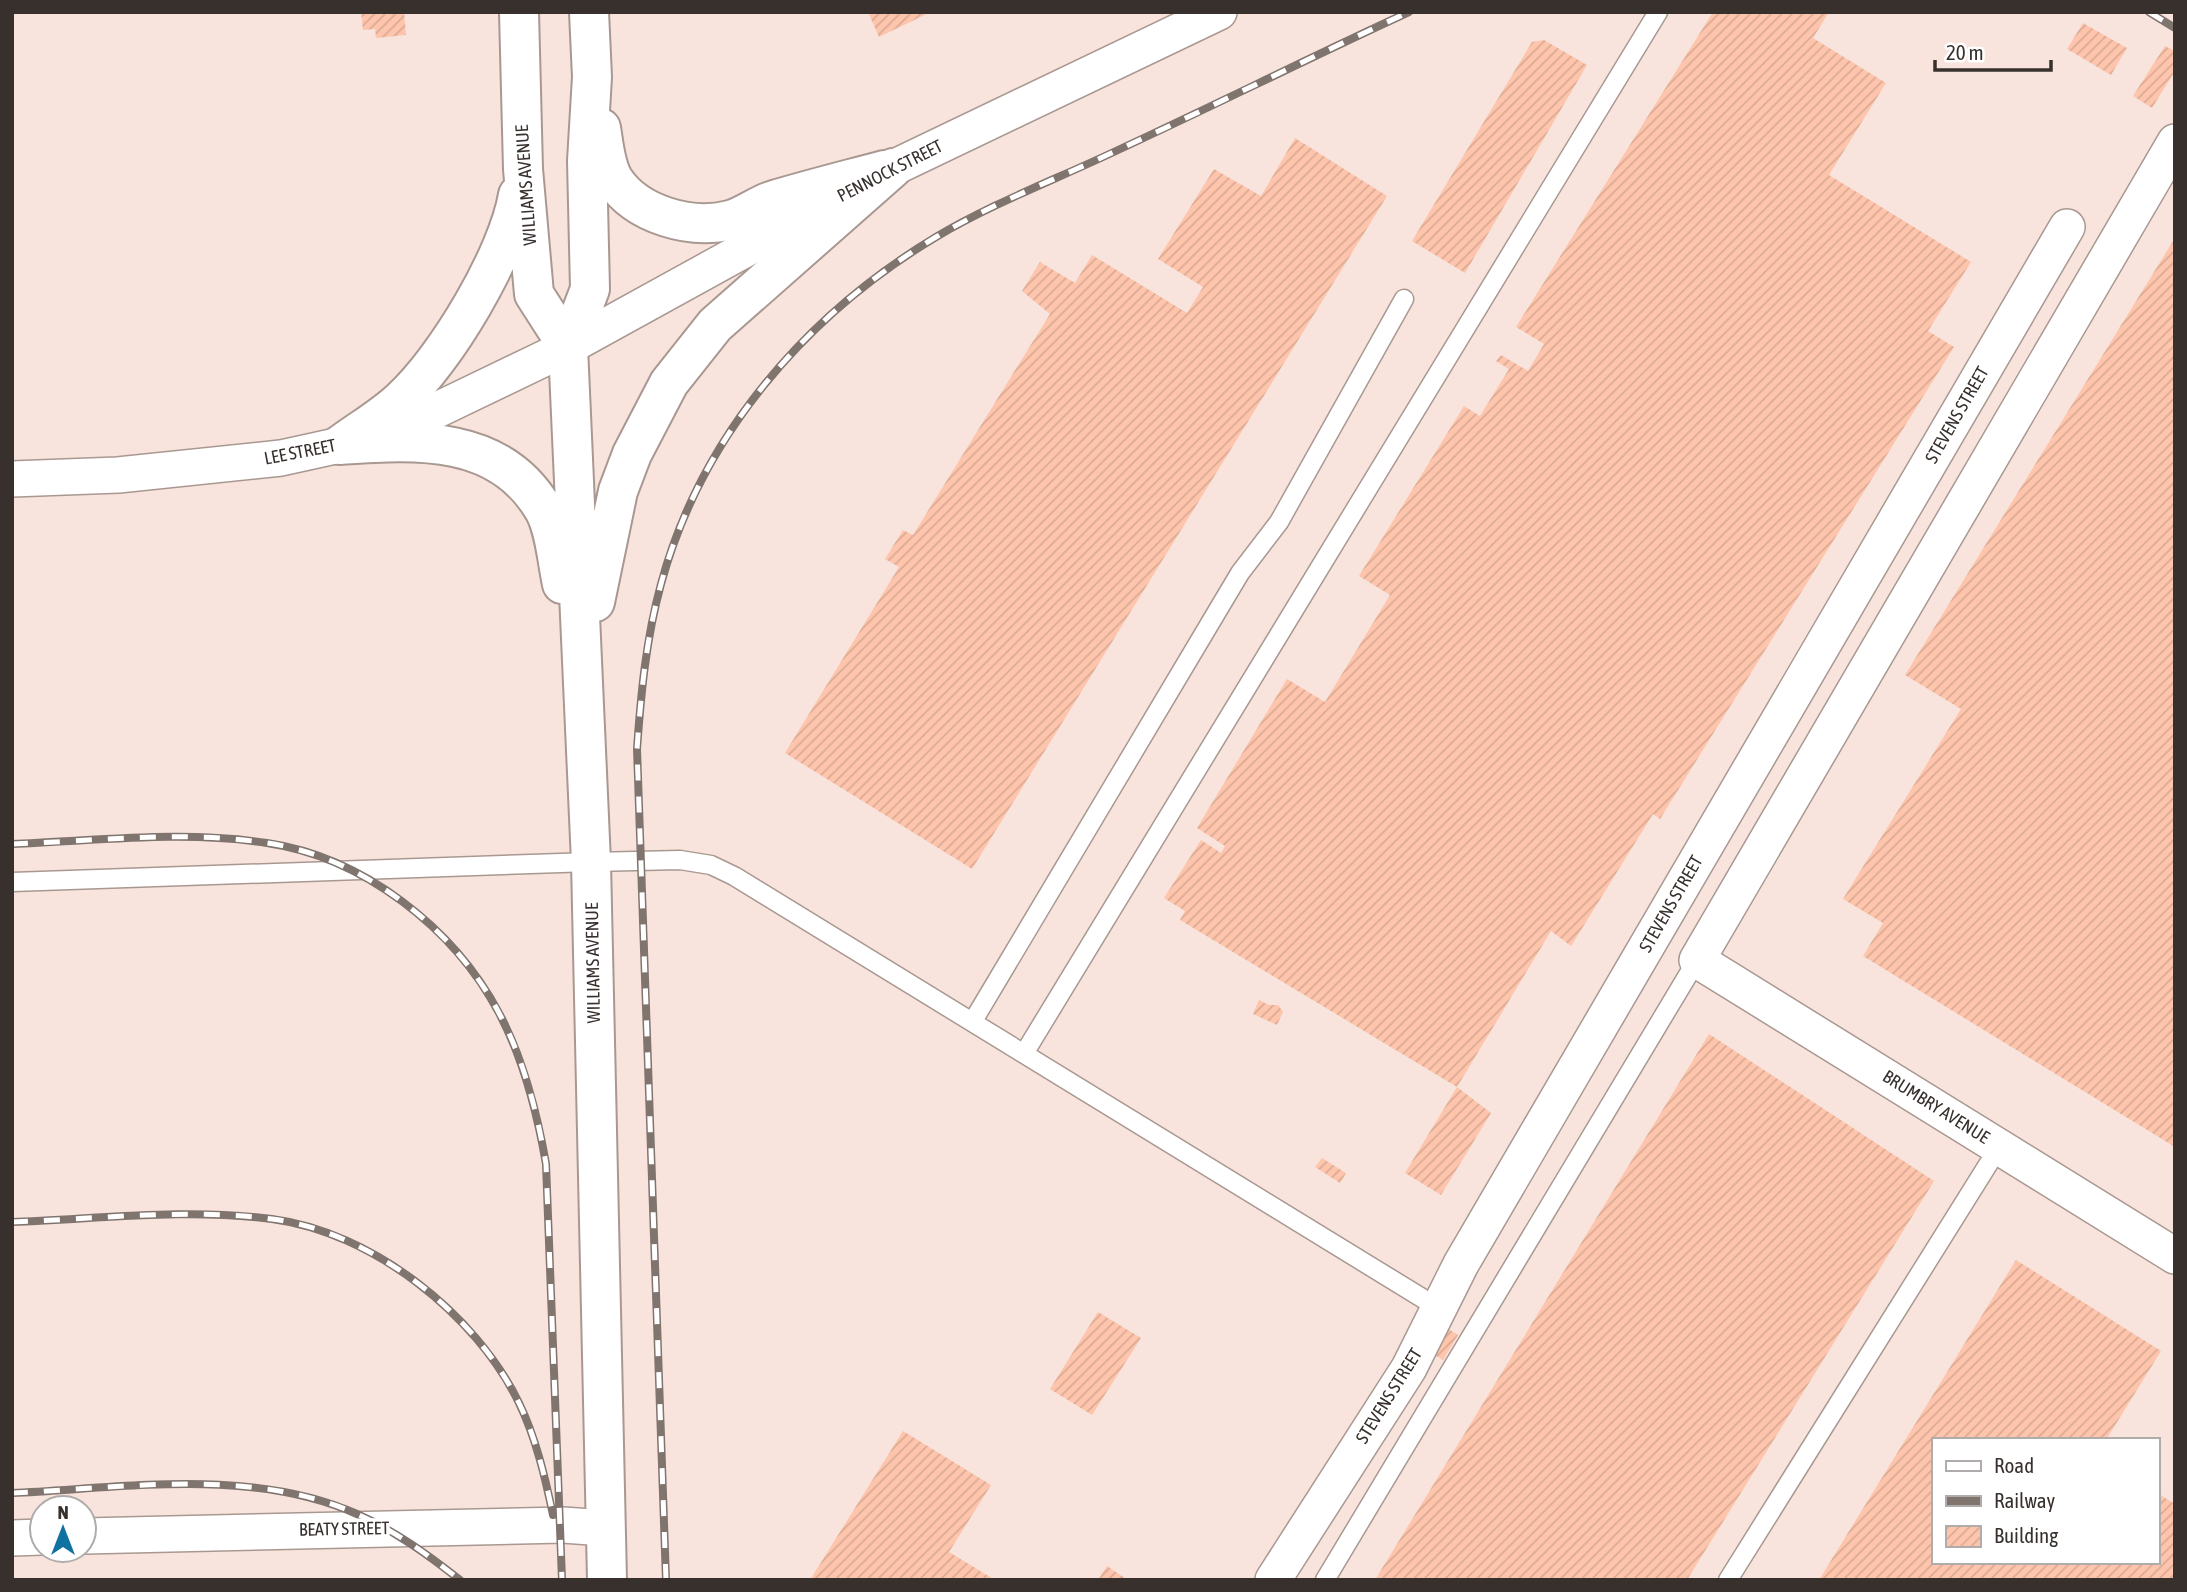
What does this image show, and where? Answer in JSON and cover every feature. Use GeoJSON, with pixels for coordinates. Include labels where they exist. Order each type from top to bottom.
{"type":"FeatureCollection","features":[{"type":"Feature","properties":{"kind":"street","name":"WILLIAMS AVENUE"},"geometry":{"type":"LineString","coordinates":[[519,12],[523,169],[534,294],[568,347]]}},
{"type":"Feature","properties":{"kind":"street","name":"WILLIAMS AVENUE"},"geometry":{"type":"LineString","coordinates":[[589,12],[592,77],[587,161],[590,289],[568,347],[591,862],[607,1580]]}},
{"type":"Feature","properties":{"kind":"street","name":"PENNOCK STREET"},"geometry":{"type":"LineString","coordinates":[[568,347],[892,168],[1219,12]]}},
{"type":"Feature","properties":{"kind":"street"},"geometry":{"type":"LineString","coordinates":[[592,77],[607,162],[613,178],[634,200],[669,218],[710,224],[733,219],[770,201],[892,168]]}},
{"type":"Feature","properties":{"kind":"street"},"geometry":{"type":"LineString","coordinates":[[1698,960],[2175,142]]}},
{"type":"Feature","properties":{"kind":"street"},"geometry":{"type":"LineString","coordinates":[[583,671],[607,535],[618,491],[632,454],[668,383],[715,325],[892,168]]}},
{"type":"Feature","properties":{"kind":"street"},"geometry":{"type":"LineString","coordinates":[[340,445],[401,401],[424,377],[454,333],[503,245],[516,208],[523,169]]}},
{"type":"Feature","properties":{"kind":"street","name":"STEVENS STREET"},"geometry":{"type":"LineString","coordinates":[[1273,1580],[1409,1368],[1468,1252],[2067,228]]}},
{"type":"Feature","properties":{"kind":"street","name":"LEE STREET"},"geometry":{"type":"LineString","coordinates":[[12,479],[118,475],[281,458],[340,445],[408,424],[568,347]]}},
{"type":"Feature","properties":{"kind":"street"},"geometry":{"type":"LineString","coordinates":[[340,445],[383,442],[454,445],[484,454],[520,479],[545,512],[583,671]]}},
{"type":"Feature","properties":{"kind":"street","name":"BRUMBRY AVENUE"},"geometry":{"type":"LineString","coordinates":[[1698,960],[2175,1255]]}},
{"type":"Feature","properties":{"kind":"street","name":"BEATY STREET"},"geometry":{"type":"LineString","coordinates":[[98,1536],[563,1525],[605,1528]]}},
{"type":"Feature","properties":{"kind":"lane"},"geometry":{"type":"LineString","coordinates":[[1025,1052],[1658,12]]}},
{"type":"Feature","properties":{"kind":"lane"},"geometry":{"type":"LineString","coordinates":[[973,1021],[1240,573],[1279,522],[1404,299]]}},
{"type":"Feature","properties":{"kind":"lane"},"geometry":{"type":"LineString","coordinates":[[12,883],[591,862],[680,860],[711,865],[1025,1052],[1440,1309]]}},
{"type":"Feature","properties":{"kind":"lane"},"geometry":{"type":"LineString","coordinates":[[1325,1580],[1698,960]]}},
{"type":"Feature","properties":{"kind":"lane"},"geometry":{"type":"LineString","coordinates":[[1728,1580],[1999,1146]]}},
{"type":"Feature","properties":{"kind":"building"},"geometry":{"type":"Polygon","coordinates":[[[361,12],[404,12],[406,35],[376,38],[375,29],[363,30],[361,12]]]}},
{"type":"Feature","properties":{"kind":"building"},"geometry":{"type":"Polygon","coordinates":[[[868,12],[931,12],[879,37],[868,12]]]}},
{"type":"Feature","properties":{"kind":"building"},"geometry":{"type":"Polygon","coordinates":[[[1713,12],[1829,12],[1813,38],[1886,83],[1829,175],[1971,262],[1928,331],[1954,347],[1660,819],[1653,814],[1571,946],[1551,931],[1457,1087],[1180,920],[1185,911],[1164,898],[1201,840],[1221,853],[1225,846],[1197,828],[1287,679],[1325,702],[1390,595],[1359,576],[1464,406],[1480,416],[1509,369],[1496,361],[1501,355],[1528,371],[1544,344],[1516,327],[1713,12]]]}},
{"type":"Feature","properties":{"kind":"building"},"geometry":{"type":"Polygon","coordinates":[[[2083,23],[2127,48],[2111,75],[2067,49],[2083,23]]]}},
{"type":"Feature","properties":{"kind":"building"},"geometry":{"type":"Polygon","coordinates":[[[1544,40],[1587,65],[1465,273],[1412,241],[1532,42],[1544,40]]]}},
{"type":"Feature","properties":{"kind":"building"},"geometry":{"type":"Polygon","coordinates":[[[2165,46],[2175,51],[2175,71],[2152,108],[2133,96],[2165,46]]]}},
{"type":"Feature","properties":{"kind":"building"},"geometry":{"type":"Polygon","coordinates":[[[1295,138],[1387,196],[972,869],[785,753],[899,567],[885,559],[903,530],[913,535],[1050,314],[1022,291],[1040,262],[1075,283],[1092,255],[1187,313],[1203,287],[1158,259],[1214,169],[1261,196],[1295,138]]]}},
{"type":"Feature","properties":{"kind":"building"},"geometry":{"type":"Polygon","coordinates":[[[2175,238],[2175,1147],[1863,956],[1883,923],[1843,899],[1961,709],[1905,675],[2175,238]]]}},
{"type":"Feature","properties":{"kind":"building"},"geometry":{"type":"Polygon","coordinates":[[[1259,1000],[1269,1005],[1278,1005],[1283,1012],[1277,1025],[1253,1014],[1259,1000]]]}},
{"type":"Feature","properties":{"kind":"building"},"geometry":{"type":"Polygon","coordinates":[[[1709,1034],[1934,1181],[1687,1580],[1375,1580],[1709,1034]]]}},
{"type":"Feature","properties":{"kind":"building"},"geometry":{"type":"Polygon","coordinates":[[[1457,1087],[1491,1113],[1441,1195],[1405,1173],[1457,1087]]]}},
{"type":"Feature","properties":{"kind":"building"},"geometry":{"type":"Polygon","coordinates":[[[1322,1158],[1346,1173],[1340,1183],[1315,1167],[1322,1158]]]}},
{"type":"Feature","properties":{"kind":"building"},"geometry":{"type":"Polygon","coordinates":[[[2016,1260],[2161,1351],[2107,1438],[1932,1438],[1932,1564],[2159,1564],[2159,1494],[2175,1504],[2175,1580],[1819,1580],[2016,1260]]]}},
{"type":"Feature","properties":{"kind":"building"},"geometry":{"type":"Polygon","coordinates":[[[1098,1312],[1141,1338],[1092,1415],[1050,1389],[1098,1312]]]}},
{"type":"Feature","properties":{"kind":"building"},"geometry":{"type":"Polygon","coordinates":[[[1439,1323],[1458,1335],[1443,1360],[1424,1349],[1439,1323]]]}},
{"type":"Feature","properties":{"kind":"building"},"geometry":{"type":"Polygon","coordinates":[[[903,1431],[991,1485],[949,1552],[995,1580],[810,1580],[903,1431]]]}},
{"type":"Feature","properties":{"kind":"building"},"geometry":{"type":"Polygon","coordinates":[[[1107,1566],[1128,1580],[1098,1580],[1107,1566]]]}},
{"type":"Feature","properties":{"kind":"railway"},"geometry":{"type":"LineString","coordinates":[[666,1580],[637,749],[651,625],[679,530],[703,478],[731,430],[765,384],[802,342],[844,303],[888,268],[980,213],[1409,12]]}},
{"type":"Feature","properties":{"kind":"railway"},"geometry":{"type":"LineString","coordinates":[[2149,12],[2175,28]]}},
{"type":"Feature","properties":{"kind":"railway"},"geometry":{"type":"LineString","coordinates":[[12,844],[204,837],[267,843],[303,851],[371,881],[402,901],[431,926],[480,982],[508,1031],[522,1068],[534,1106],[546,1164],[562,1580]]}},
{"type":"Feature","properties":{"kind":"railway"},"geometry":{"type":"LineString","coordinates":[[12,1222],[175,1214],[272,1219],[310,1227],[383,1259],[417,1282],[448,1309],[500,1370],[519,1403],[530,1430],[553,1515]]}},
{"type":"Feature","properties":{"kind":"railway"},"geometry":{"type":"LineString","coordinates":[[12,1493],[187,1484],[275,1490],[317,1499],[357,1514],[410,1544],[460,1580]]}}]}
